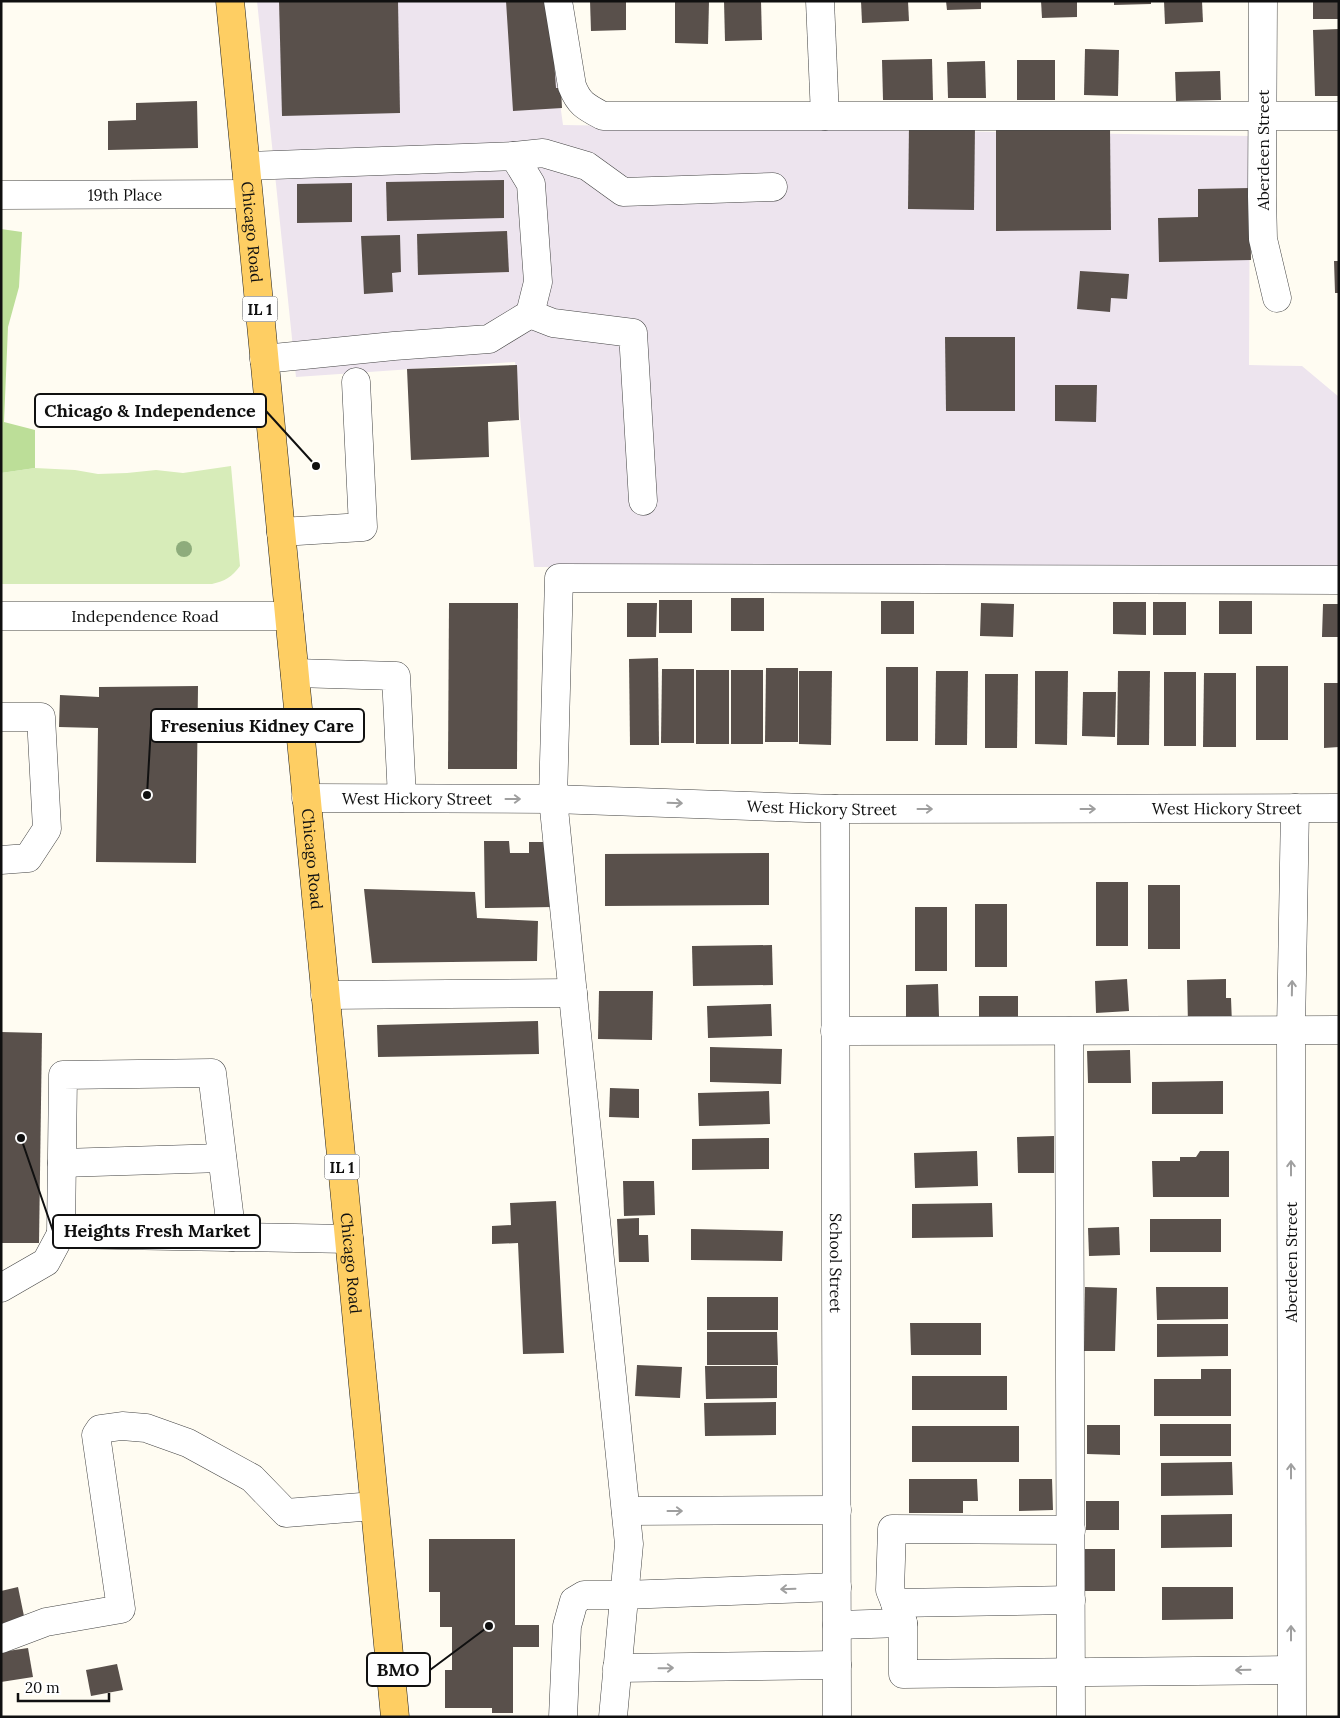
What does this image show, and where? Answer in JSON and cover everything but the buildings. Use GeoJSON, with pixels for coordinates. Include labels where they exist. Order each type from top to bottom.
{"type":"FeatureCollection","features":[{"type":"Feature","properties":{"kind":"main road","name":"Chicago Road"},"geometry":{"type":"LineString","coordinates":[[230,1],[394,1717]]}},
{"type":"Feature","properties":{"kind":"street"},"geometry":{"type":"LineString","coordinates":[[558,1],[572,86],[576,97],[584,106],[603,116],[1339,116]]}},
{"type":"Feature","properties":{"kind":"street"},"geometry":{"type":"LineString","coordinates":[[820,1],[825,116]]}},
{"type":"Feature","properties":{"kind":"street","name":"Aberdeen Street"},"geometry":{"type":"LineString","coordinates":[[1263,1],[1263,239],[1276,298]]}},
{"type":"Feature","properties":{"kind":"street"},"geometry":{"type":"LineString","coordinates":[[246,166],[514,156],[544,153],[587,166],[623,192],[773,187]]}},
{"type":"Feature","properties":{"kind":"street"},"geometry":{"type":"LineString","coordinates":[[264,359],[489,339],[530,314],[538,282],[531,184],[514,156]]}},
{"type":"Feature","properties":{"kind":"street","name":"19th Place"},"geometry":{"type":"LineString","coordinates":[[1,195],[248,194]]}},
{"type":"Feature","properties":{"kind":"street"},"geometry":{"type":"LineString","coordinates":[[530,314],[553,323],[633,333],[643,501]]}},
{"type":"Feature","properties":{"kind":"street"},"geometry":{"type":"LineString","coordinates":[[281,532],[363,527],[356,382]]}},
{"type":"Feature","properties":{"kind":"street"},"geometry":{"type":"LineString","coordinates":[[612,1717],[629,1544],[553,799],[559,578],[1339,580]]}},
{"type":"Feature","properties":{"kind":"street","name":"Independence Road"},"geometry":{"type":"LineString","coordinates":[[1,616],[289,616]]}},
{"type":"Feature","properties":{"kind":"street"},"geometry":{"type":"LineString","coordinates":[[295,673],[396,676],[402,798]]}},
{"type":"Feature","properties":{"kind":"street"},"geometry":{"type":"LineString","coordinates":[[1,717],[41,717],[47,829],[28,858],[1,860]]}},
{"type":"Feature","properties":{"kind":"street","name":"West Hickory Street"},"geometry":{"type":"LineString","coordinates":[[306,798],[553,799],[835,809],[1339,808]]}},
{"type":"Feature","properties":{"kind":"street","name":"Aberdeen Street"},"geometry":{"type":"LineString","coordinates":[[1292,1717],[1291,1030],[1296,808]]}},
{"type":"Feature","properties":{"kind":"street","name":"School Street"},"geometry":{"type":"LineString","coordinates":[[835,809],[837,1717]]}},
{"type":"Feature","properties":{"kind":"street"},"geometry":{"type":"LineString","coordinates":[[325,995],[573,993]]}},
{"type":"Feature","properties":{"kind":"street"},"geometry":{"type":"LineString","coordinates":[[835,1031],[1339,1030]]}},
{"type":"Feature","properties":{"kind":"street"},"geometry":{"type":"LineString","coordinates":[[1070,1031],[1071,1717]]}},
{"type":"Feature","properties":{"kind":"street"},"geometry":{"type":"LineString","coordinates":[[1,1288],[46,1262],[62,1234],[63,1075],[212,1073],[232,1237]]}},
{"type":"Feature","properties":{"kind":"street"},"geometry":{"type":"LineString","coordinates":[[62,1163],[222,1158]]}},
{"type":"Feature","properties":{"kind":"street"},"geometry":{"type":"LineString","coordinates":[[62,1234],[349,1239]]}},
{"type":"Feature","properties":{"kind":"street"},"geometry":{"type":"LineString","coordinates":[[1,1639],[46,1622],[121,1609],[96,1435],[100,1429],[122,1426],[146,1428],[188,1443],[252,1478],[286,1513],[374,1506]]}},
{"type":"Feature","properties":{"kind":"street"},"geometry":{"type":"LineString","coordinates":[[626,1511],[837,1510]]}},
{"type":"Feature","properties":{"kind":"street"},"geometry":{"type":"LineString","coordinates":[[1071,1530],[892,1529],[890,1590],[899,1613],[903,1674],[1071,1674],[1291,1670]]}},
{"type":"Feature","properties":{"kind":"street"},"geometry":{"type":"LineString","coordinates":[[563,1717],[567,1626],[574,1601],[584,1595],[837,1587]]}},
{"type":"Feature","properties":{"kind":"street"},"geometry":{"type":"LineString","coordinates":[[837,1625],[899,1613],[1071,1600]]}},
{"type":"Feature","properties":{"kind":"street"},"geometry":{"type":"LineString","coordinates":[[617,1668],[837,1665]]}},
{"type":"Feature","properties":{"kind":"shaded area"},"geometry":{"type":"Polygon","coordinates":[[[257,1],[546,1],[563,125],[1250,136],[1249,365],[1302,366],[1339,397],[1339,570],[534,567],[515,362],[296,377],[257,1]]]}},
{"type":"Feature","properties":{"kind":"green space"},"geometry":{"type":"Polygon","coordinates":[[[1,229],[22,232],[19,287],[8,327],[4,422],[35,430],[35,468],[1,473],[1,229]]]}},
{"type":"Feature","properties":{"kind":"green space"},"geometry":{"type":"Polygon","coordinates":[[[231,466],[240,566],[231,576],[224,580],[212,584],[1,584],[1,473],[35,468],[75,470],[98,474],[156,470],[183,473],[231,466]]]}},
{"type":"Feature","properties":{"kind":"place","name":"Chicago & Independence"},"geometry":{"type":"Point","coordinates":[316,466]}},
{"type":"Feature","properties":{"kind":"place","name":"Fresenius Kidney Care"},"geometry":{"type":"Point","coordinates":[147,795]}},
{"type":"Feature","properties":{"kind":"place","name":"Heights Fresh Market"},"geometry":{"type":"Point","coordinates":[21,1138]}},
{"type":"Feature","properties":{"kind":"place","name":"BMO"},"geometry":{"type":"Point","coordinates":[489,1626]}}]}
